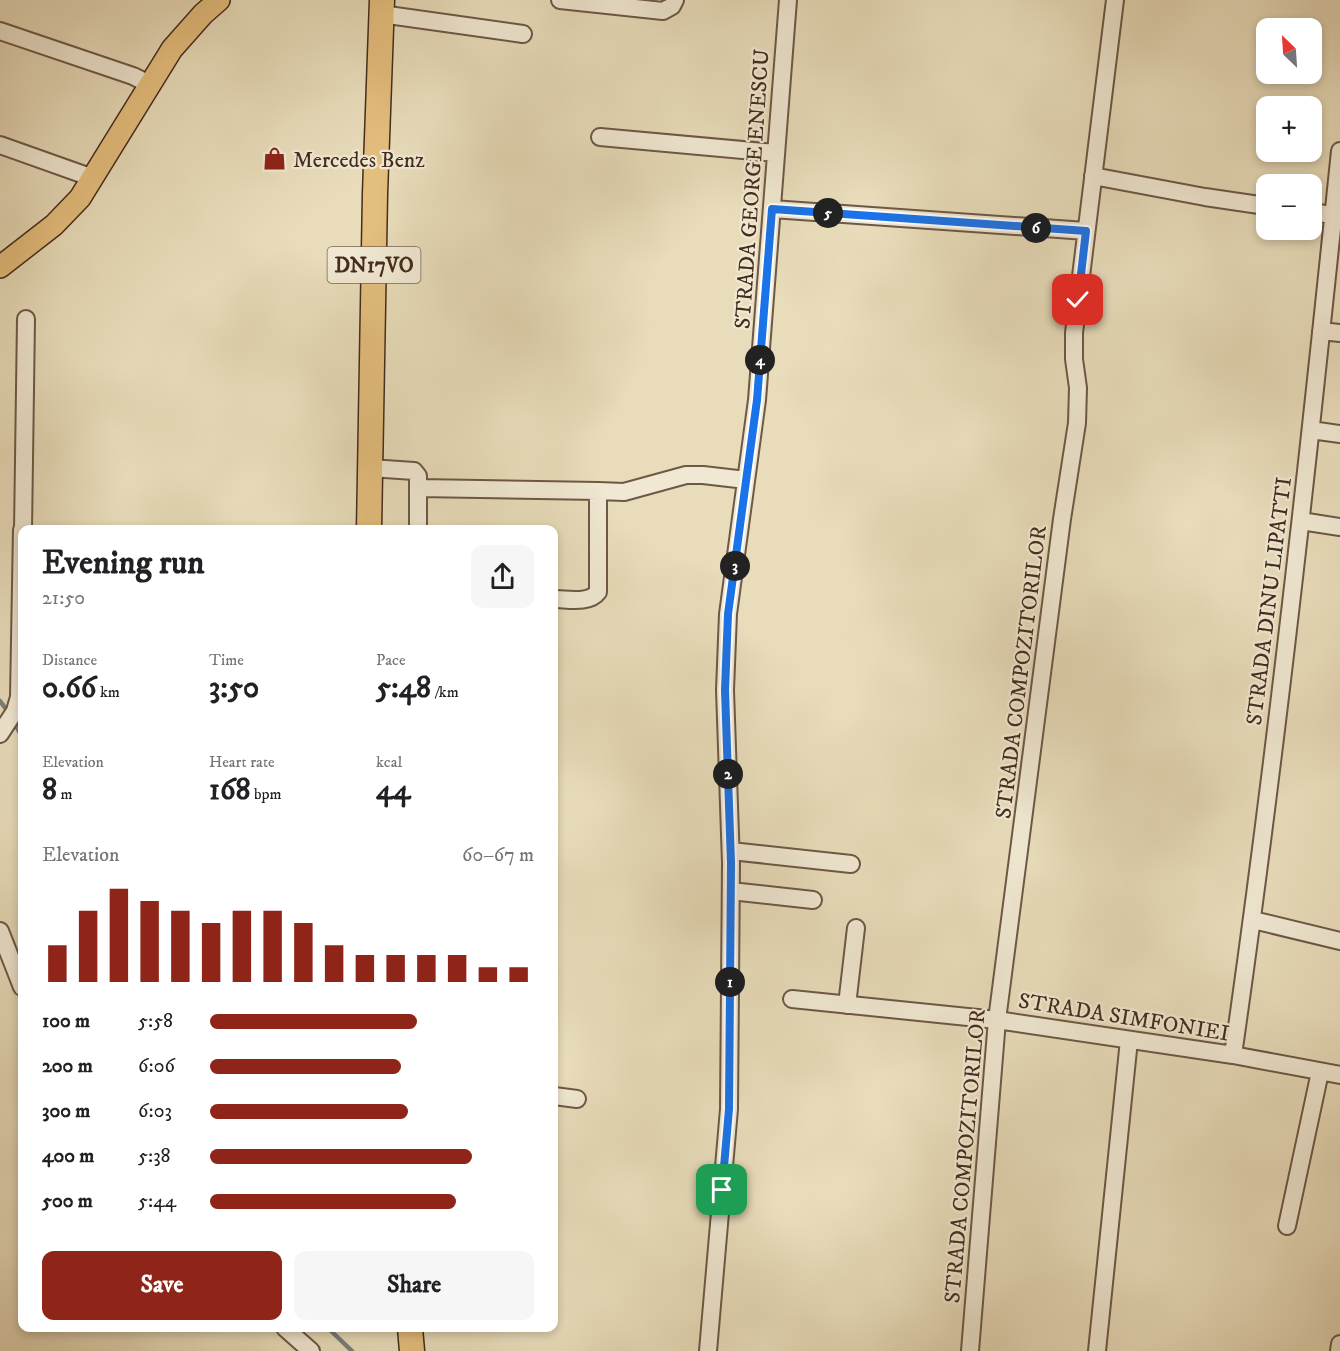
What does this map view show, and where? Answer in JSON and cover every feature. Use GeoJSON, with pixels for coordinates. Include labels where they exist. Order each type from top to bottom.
{"type":"FeatureCollection","features":[{"type":"Feature","properties":{"kind":"highway","name":"DN17VO"},"geometry":{"type":"LineString","coordinates":[[369,525],[375,194],[382,7]]}},
{"type":"Feature","properties":{"kind":"highway"},"geometry":{"type":"LineString","coordinates":[[410,1332],[412,1351]]}},
{"type":"Feature","properties":{"kind":"main road"},"geometry":{"type":"LineString","coordinates":[[0,267],[54,225],[80,198],[172,50],[203,14],[219,0]]}},
{"type":"Feature","properties":{"kind":"street"},"geometry":{"type":"LineString","coordinates":[[566,0],[663,10],[672,6],[675,0]]}},
{"type":"Feature","properties":{"kind":"street","name":"STRADA GEORGE ENESCU"},"geometry":{"type":"LineString","coordinates":[[708,1351],[729,1109],[731,891],[726,668],[728,614],[757,400],[788,0]]}},
{"type":"Feature","properties":{"kind":"street","name":"STRADA COMPOZITORILOR"},"geometry":{"type":"LineString","coordinates":[[970,1351],[997,1020],[1062,519],[1077,423],[1078,388],[1074,359],[1074,333],[1115,0]]}},
{"type":"Feature","properties":{"kind":"street"},"geometry":{"type":"LineString","coordinates":[[382,7],[523,34]]}},
{"type":"Feature","properties":{"kind":"street"},"geometry":{"type":"LineString","coordinates":[[0,31],[149,84]]}},
{"type":"Feature","properties":{"kind":"street"},"geometry":{"type":"LineString","coordinates":[[600,137],[776,153]]}},
{"type":"Feature","properties":{"kind":"street"},"geometry":{"type":"LineString","coordinates":[[0,146],[93,178]]}},
{"type":"Feature","properties":{"kind":"street","name":"STRADA DINU LIPATTI"},"geometry":{"type":"LineString","coordinates":[[1233,1055],[1253,920],[1301,520],[1321,331],[1337,216],[1340,151]]}},
{"type":"Feature","properties":{"kind":"street"},"geometry":{"type":"LineString","coordinates":[[1093,176],[1256,205]]}},
{"type":"Feature","properties":{"kind":"street"},"geometry":{"type":"LineString","coordinates":[[772,209],[1086,231]]}},
{"type":"Feature","properties":{"kind":"street"},"geometry":{"type":"LineString","coordinates":[[1322,214],[1337,216]]}},
{"type":"Feature","properties":{"kind":"street"},"geometry":{"type":"LineString","coordinates":[[22,525],[26,319]]}},
{"type":"Feature","properties":{"kind":"street"},"geometry":{"type":"LineString","coordinates":[[1321,331],[1340,333]]}},
{"type":"Feature","properties":{"kind":"street"},"geometry":{"type":"LineString","coordinates":[[1311,430],[1340,434]]}},
{"type":"Feature","properties":{"kind":"street"},"geometry":{"type":"LineString","coordinates":[[370,468],[414,471],[418,476],[419,488],[418,525]]}},
{"type":"Feature","properties":{"kind":"street"},"geometry":{"type":"LineString","coordinates":[[419,488],[624,492],[686,475],[746,480]]}},
{"type":"Feature","properties":{"kind":"street"},"geometry":{"type":"LineString","coordinates":[[558,599],[588,599],[595,597],[598,592],[598,491]]}},
{"type":"Feature","properties":{"kind":"street"},"geometry":{"type":"LineString","coordinates":[[1301,520],[1340,526]]}},
{"type":"Feature","properties":{"kind":"street"},"geometry":{"type":"LineString","coordinates":[[8,721],[18,699]]}},
{"type":"Feature","properties":{"kind":"street"},"geometry":{"type":"LineString","coordinates":[[730,851],[851,864]]}},
{"type":"Feature","properties":{"kind":"street"},"geometry":{"type":"LineString","coordinates":[[731,891],[813,900]]}},
{"type":"Feature","properties":{"kind":"street"},"geometry":{"type":"LineString","coordinates":[[1253,920],[1340,941]]}},
{"type":"Feature","properties":{"kind":"street"},"geometry":{"type":"LineString","coordinates":[[847,1005],[856,928]]}},
{"type":"Feature","properties":{"kind":"street"},"geometry":{"type":"LineString","coordinates":[[0,931],[18,977]]}},
{"type":"Feature","properties":{"kind":"street","name":"STRADA SIMFONIEI"},"geometry":{"type":"LineString","coordinates":[[792,999],[997,1020],[1233,1055],[1340,1075]]}},
{"type":"Feature","properties":{"kind":"street"},"geometry":{"type":"LineString","coordinates":[[1097,1351],[1129,1040]]}},
{"type":"Feature","properties":{"kind":"street"},"geometry":{"type":"LineString","coordinates":[[1287,1226],[1320,1071]]}},
{"type":"Feature","properties":{"kind":"street"},"geometry":{"type":"LineString","coordinates":[[558,1096],[578,1099]]}},
{"type":"Feature","properties":{"kind":"street"},"geometry":{"type":"LineString","coordinates":[[290,1332],[311,1351]]}},
{"type":"Feature","properties":{"kind":"street"},"geometry":{"type":"LineString","coordinates":[[1339,1351],[1340,1344]]}},
{"type":"Feature","properties":{"kind":"waterway"},"geometry":{"type":"LineString","coordinates":[[0,701],[9,713]]}},
{"type":"Feature","properties":{"kind":"waterway"},"geometry":{"type":"LineString","coordinates":[[13,720],[18,729]]}},
{"type":"Feature","properties":{"kind":"waterway"},"geometry":{"type":"LineString","coordinates":[[332,1332],[352,1351]]}},
{"type":"Feature","properties":{"kind":"place","name":"Mercedes Benz"},"geometry":{"type":"Point","coordinates":[275,159]}},
{"type":"Feature","properties":{"kind":"route"},"geometry":{"type":"LineString","coordinates":[[722,1190],[729,1109],[731,863],[725,690],[728,614],[757,400],[772,209],[1086,231],[1078,300]]}}]}
